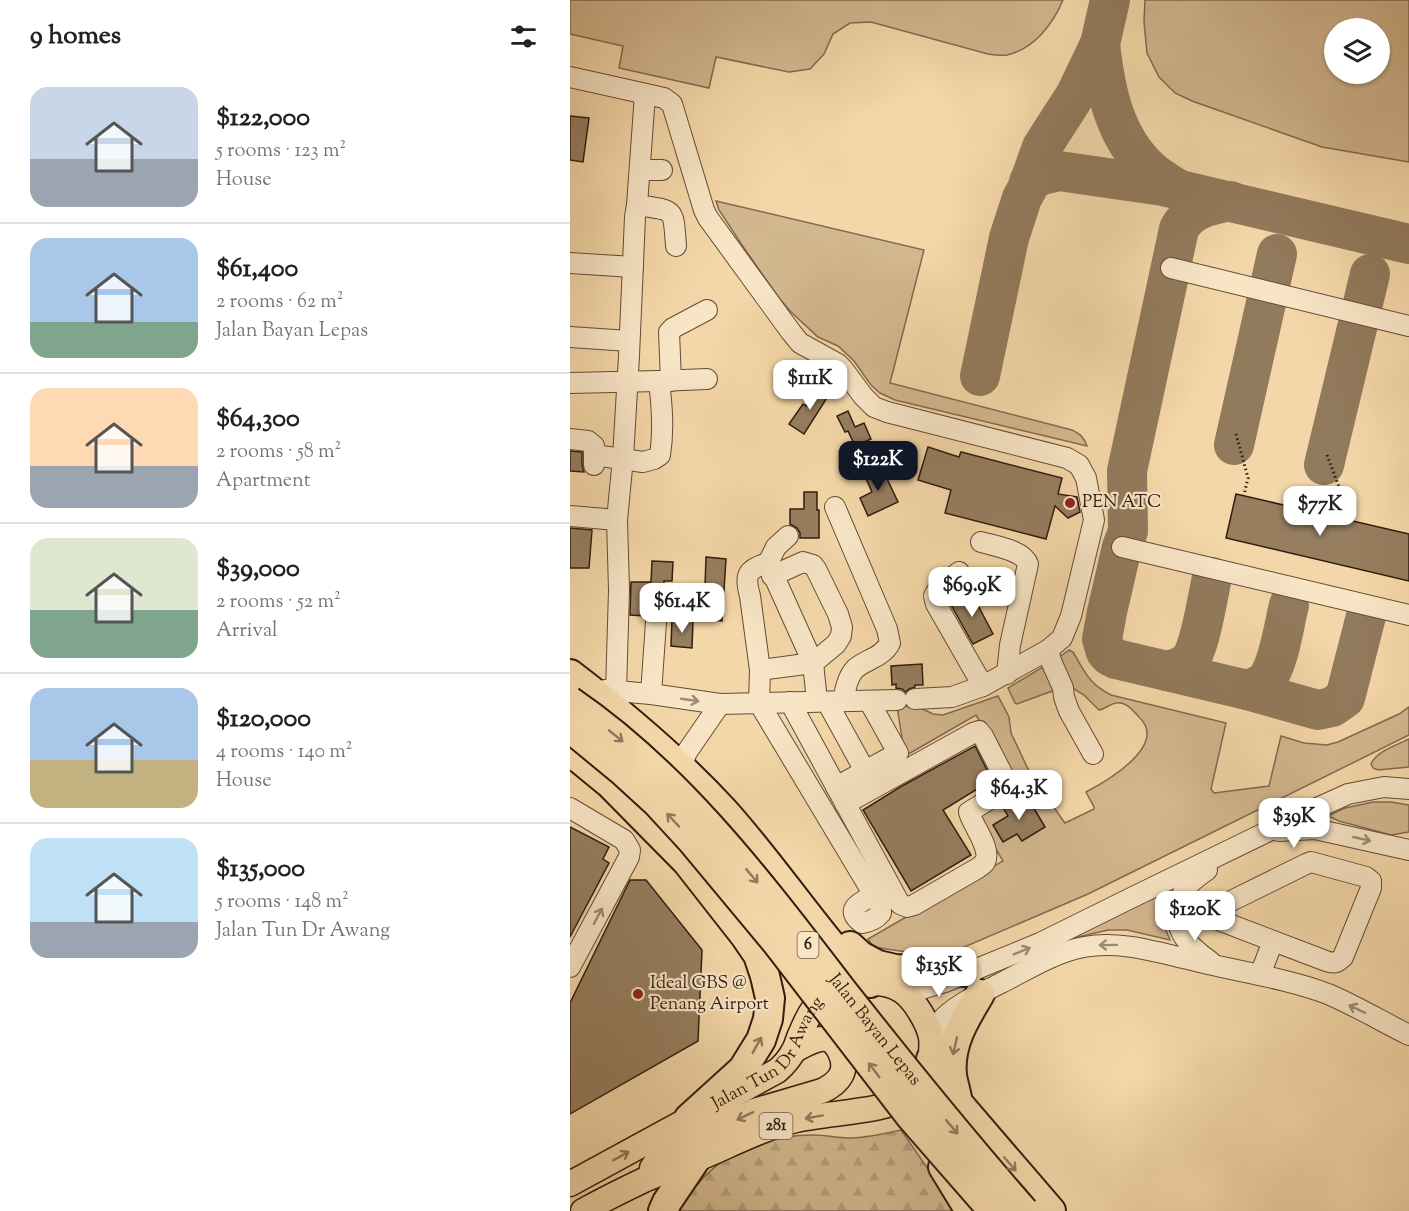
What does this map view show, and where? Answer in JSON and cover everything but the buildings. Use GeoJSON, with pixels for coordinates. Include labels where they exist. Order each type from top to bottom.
{"type":"FeatureCollection","features":[{"type":"Feature","properties":{"kind":"highway"},"geometry":{"type":"LineString","coordinates":[[586,688],[648,736],[681,767],[725,813],[848,965],[870,983]]}},
{"type":"Feature","properties":{"kind":"highway","name":"Jalan Bayan Lepas"},"geometry":{"type":"LineString","coordinates":[[586,688],[585,711],[672,786],[709,825],[785,916],[920,1088],[1024,1211]]}},
{"type":"Feature","properties":{"kind":"highway","name":"Jalan Bayan Lepas"},"geometry":{"type":"LineString","coordinates":[[570,728],[657,803],[692,841],[776,942],[910,1116],[993,1211]]}},
{"type":"Feature","properties":{"kind":"highway"},"geometry":{"type":"LineString","coordinates":[[570,751],[610,784],[687,862],[758,955],[765,976],[770,998],[768,1019],[761,1040],[743,1069],[689,1118]]}},
{"type":"Feature","properties":{"kind":"highway"},"geometry":{"type":"LineString","coordinates":[[794,897],[861,956],[878,965],[974,983],[952,1053],[952,1075],[959,1104]]}},
{"type":"Feature","properties":{"kind":"highway"},"geometry":{"type":"LineString","coordinates":[[931,1048],[938,1077],[1051,1211]]}},
{"type":"Feature","properties":{"kind":"highway"},"geometry":{"type":"LineString","coordinates":[[910,1116],[970,1211]]}},
{"type":"Feature","properties":{"kind":"highway"},"geometry":{"type":"LineString","coordinates":[[663,1211],[696,1159]]}},
{"type":"Feature","properties":{"kind":"main road","name":"Jalan Tun Dr Awang"},"geometry":{"type":"LineString","coordinates":[[570,1184],[777,1071],[795,1050],[810,1012],[828,993],[842,985],[853,983],[891,986],[903,992]]}},
{"type":"Feature","properties":{"kind":"main road"},"geometry":{"type":"LineString","coordinates":[[903,992],[915,1005],[931,1048]]}},
{"type":"Feature","properties":{"kind":"main road"},"geometry":{"type":"LineString","coordinates":[[646,1179],[657,1161],[668,1154],[754,1111],[822,1091],[831,1087],[838,1080],[844,1068],[843,1059],[833,1041],[820,1039],[795,1050]]}},
{"type":"Feature","properties":{"kind":"main road","name":"281"},"geometry":{"type":"LineString","coordinates":[[583,1211],[646,1179],[754,1133],[797,1120],[878,1107],[905,1099],[918,1090],[924,1081],[931,1048]]}},
{"type":"Feature","properties":{"kind":"street"},"geometry":{"type":"LineString","coordinates":[[570,77],[664,98],[672,104],[708,218],[790,332],[800,343],[838,364],[874,407],[1067,458],[1079,465],[1086,478],[1094,520],[1071,616],[1062,638],[1048,650],[983,686],[952,697],[720,704],[586,688],[619,590],[617,520],[623,458],[635,217],[645,94]]}},
{"type":"Feature","properties":{"kind":"street"},"geometry":{"type":"LineString","coordinates":[[640,171],[662,170]]}},
{"type":"Feature","properties":{"kind":"street"},"geometry":{"type":"LineString","coordinates":[[637,205],[668,210],[672,213],[676,246]]}},
{"type":"Feature","properties":{"kind":"street"},"geometry":{"type":"LineString","coordinates":[[570,263],[633,267]]}},
{"type":"Feature","properties":{"kind":"street"},"geometry":{"type":"LineString","coordinates":[[1171,268],[1409,326]]}},
{"type":"Feature","properties":{"kind":"street"},"geometry":{"type":"LineString","coordinates":[[570,439],[588,441],[594,446],[594,461],[623,458],[643,462],[660,455],[669,332],[707,310]]}},
{"type":"Feature","properties":{"kind":"street"},"geometry":{"type":"LineString","coordinates":[[570,337],[629,341]]}},
{"type":"Feature","properties":{"kind":"street"},"geometry":{"type":"LineString","coordinates":[[570,382],[707,379]]}},
{"type":"Feature","properties":{"kind":"street"},"geometry":{"type":"LineString","coordinates":[[829,701],[856,669],[882,654],[890,643],[887,629],[835,507]]}},
{"type":"Feature","properties":{"kind":"street"},"geometry":{"type":"LineString","coordinates":[[570,516],[617,520]]}},
{"type":"Feature","properties":{"kind":"street"},"geometry":{"type":"LineString","coordinates":[[788,536],[776,547],[770,569],[829,701],[865,771]]}},
{"type":"Feature","properties":{"kind":"street"},"geometry":{"type":"LineString","coordinates":[[981,542],[1018,553],[1026,558],[1028,564],[1010,645],[1007,674]]}},
{"type":"Feature","properties":{"kind":"street"},"geometry":{"type":"LineString","coordinates":[[1122,547],[1409,615]]}},
{"type":"Feature","properties":{"kind":"street"},"geometry":{"type":"LineString","coordinates":[[760,670],[813,663],[836,644],[841,636],[842,627],[838,614],[813,565],[803,562],[770,569],[757,566],[750,571],[747,577],[760,670],[759,703],[874,895]]}},
{"type":"Feature","properties":{"kind":"street"},"geometry":{"type":"LineString","coordinates":[[959,572],[938,589],[934,596],[936,604],[983,686]]}},
{"type":"Feature","properties":{"kind":"street"},"geometry":{"type":"LineString","coordinates":[[651,694],[656,622]]}},
{"type":"Feature","properties":{"kind":"street"},"geometry":{"type":"LineString","coordinates":[[1048,650],[1063,688],[1069,711],[1093,754]]}},
{"type":"Feature","properties":{"kind":"street"},"geometry":{"type":"LineString","coordinates":[[869,701],[903,761]]}},
{"type":"Feature","properties":{"kind":"street"},"geometry":{"type":"LineString","coordinates":[[790,702],[900,904],[907,907],[985,862],[987,855],[984,843],[969,812],[1009,787],[979,731],[903,761],[841,795]]}},
{"type":"Feature","properties":{"kind":"street"},"geometry":{"type":"LineString","coordinates":[[681,767],[687,752],[720,704]]}},
{"type":"Feature","properties":{"kind":"street"},"geometry":{"type":"LineString","coordinates":[[841,795],[865,771],[903,761]]}},
{"type":"Feature","properties":{"kind":"street"},"geometry":{"type":"LineString","coordinates":[[931,1048],[941,1021],[957,1008],[974,983],[1040,943],[1270,831],[1312,820],[1348,794],[1384,787],[1409,789]]}},
{"type":"Feature","properties":{"kind":"street"},"geometry":{"type":"LineString","coordinates":[[570,808],[624,840],[630,850],[629,857],[570,967]]}},
{"type":"Feature","properties":{"kind":"street"},"geometry":{"type":"LineString","coordinates":[[1312,820],[1409,850]]}},
{"type":"Feature","properties":{"kind":"street"},"geometry":{"type":"LineString","coordinates":[[1215,966],[1193,950],[1182,935],[1177,917],[1179,898],[1187,886],[1236,847]]}},
{"type":"Feature","properties":{"kind":"street"},"geometry":{"type":"LineString","coordinates":[[1311,862],[1371,880],[1371,888],[1343,957],[1338,962],[1334,964],[1273,941],[1221,921],[1220,908],[1311,862]]}},
{"type":"Feature","properties":{"kind":"street"},"geometry":{"type":"LineString","coordinates":[[1260,975],[1273,941]]}},
{"type":"Feature","properties":{"kind":"street"},"geometry":{"type":"LineString","coordinates":[[903,992],[945,982],[974,983],[1082,947],[1111,944],[1260,975],[1329,994],[1409,1035]]}},
{"type":"Feature","properties":{"kind":"path"},"geometry":{"type":"LineString","coordinates":[[1236,434],[1248,478],[1244,495]]}},
{"type":"Feature","properties":{"kind":"path"},"geometry":{"type":"LineString","coordinates":[[1327,454],[1344,503],[1342,518]]}},
{"type":"Feature","properties":{"kind":"green space"},"geometry":{"type":"Polygon","coordinates":[[[570,0],[1063,0],[1054,18],[1034,41],[1017,52],[1007,55],[988,54],[871,22],[850,23],[833,34],[824,54],[810,69],[789,72],[716,57],[709,88],[619,68],[623,46],[570,34],[570,0]]]}},
{"type":"Feature","properties":{"kind":"green space"},"geometry":{"type":"Polygon","coordinates":[[[1145,0],[1409,0],[1409,162],[1322,147],[1192,101],[1175,93],[1159,77],[1147,53],[1144,22],[1145,0]]]}},
{"type":"Feature","properties":{"kind":"green space"},"geometry":{"type":"Polygon","coordinates":[[[716,201],[924,250],[890,383],[1072,430],[1085,440],[1087,446],[895,400],[880,393],[871,385],[854,361],[838,346],[818,337],[779,298],[719,210],[716,201]]]}},
{"type":"Feature","properties":{"kind":"green space"},"geometry":{"type":"Polygon","coordinates":[[[1069,650],[1073,652],[1092,682],[1111,695],[1226,723],[1211,789],[1214,793],[1269,786],[1281,736],[1304,743],[1327,745],[1399,714],[1409,707],[1409,735],[1088,894],[941,957],[873,947],[868,939],[1003,861],[979,820],[980,815],[1020,790],[976,715],[905,756],[897,707],[916,706],[933,714],[943,715],[998,696],[1009,717],[1011,733],[1029,771],[1065,823],[1094,809],[1086,792],[1120,771],[1141,750],[1146,739],[1146,728],[1132,709],[1120,703],[1099,710],[1084,695],[1071,687],[1058,658],[1069,650]]]}},
{"type":"Feature","properties":{"kind":"green space"},"geometry":{"type":"Polygon","coordinates":[[[1043,667],[1055,690],[1015,703],[1008,688],[1043,667]]]}},
{"type":"Feature","properties":{"kind":"green space"},"geometry":{"type":"Polygon","coordinates":[[[1409,739],[1409,767],[1378,770],[1373,768],[1371,764],[1378,755],[1409,739]]]}},
{"type":"Feature","properties":{"kind":"green space"},"geometry":{"type":"Polygon","coordinates":[[[1373,802],[1409,805],[1409,832],[1391,835],[1328,816],[1345,808],[1373,802]]]}},
{"type":"Feature","properties":{"kind":"green space"},"geometry":{"type":"Polygon","coordinates":[[[1166,889],[1162,915],[1170,940],[1127,930],[1108,930],[1074,938],[1072,936],[1166,889]]]}},
{"type":"Feature","properties":{"kind":"green space"},"geometry":{"type":"Polygon","coordinates":[[[901,1130],[957,1211],[679,1211],[704,1177],[718,1164],[752,1145],[791,1136],[857,1138],[901,1130]]]}},
{"type":"Feature","properties":{"kind":"taxiway"},"geometry":{"type":"LineString","coordinates":[[980,376],[1009,238],[1022,198],[1042,147],[1076,94],[1100,44],[1110,0]]}},
{"type":"Feature","properties":{"kind":"taxiway"},"geometry":{"type":"LineString","coordinates":[[1100,44],[1108,95],[1119,127],[1127,142],[1149,169],[1176,188]]}},
{"type":"Feature","properties":{"kind":"taxiway"},"geometry":{"type":"LineString","coordinates":[[1029,182],[1042,175],[1059,171],[1163,186],[1409,244]]}},
{"type":"Feature","properties":{"kind":"taxiway"},"geometry":{"type":"LineString","coordinates":[[1167,671],[1116,659],[1106,652],[1102,639],[1122,547],[1128,531],[1127,471],[1179,229],[1183,222],[1195,212],[1208,206],[1231,201]]}},
{"type":"Feature","properties":{"kind":"taxiway"},"geometry":{"type":"LineString","coordinates":[[1234,445],[1277,254]]}},
{"type":"Feature","properties":{"kind":"taxiway"},"geometry":{"type":"LineString","coordinates":[[1324,465],[1370,274]]}},
{"type":"Feature","properties":{"kind":"taxiway"},"geometry":{"type":"LineString","coordinates":[[1212,577],[1203,621],[1193,654],[1184,665],[1167,671],[1247,690],[1260,684],[1267,679],[1275,664],[1289,605]]}},
{"type":"Feature","properties":{"kind":"taxiway"},"geometry":{"type":"LineString","coordinates":[[1247,690],[1318,710],[1332,707],[1345,698],[1366,616]]}},
{"type":"Feature","properties":{"kind":"place","name":"PEN ATC"},"geometry":{"type":"Point","coordinates":[1070,503]}},
{"type":"Feature","properties":{"kind":"place","name":"Ideal GBS @ Penang Airport"},"geometry":{"type":"Point","coordinates":[638,994]}}]}
